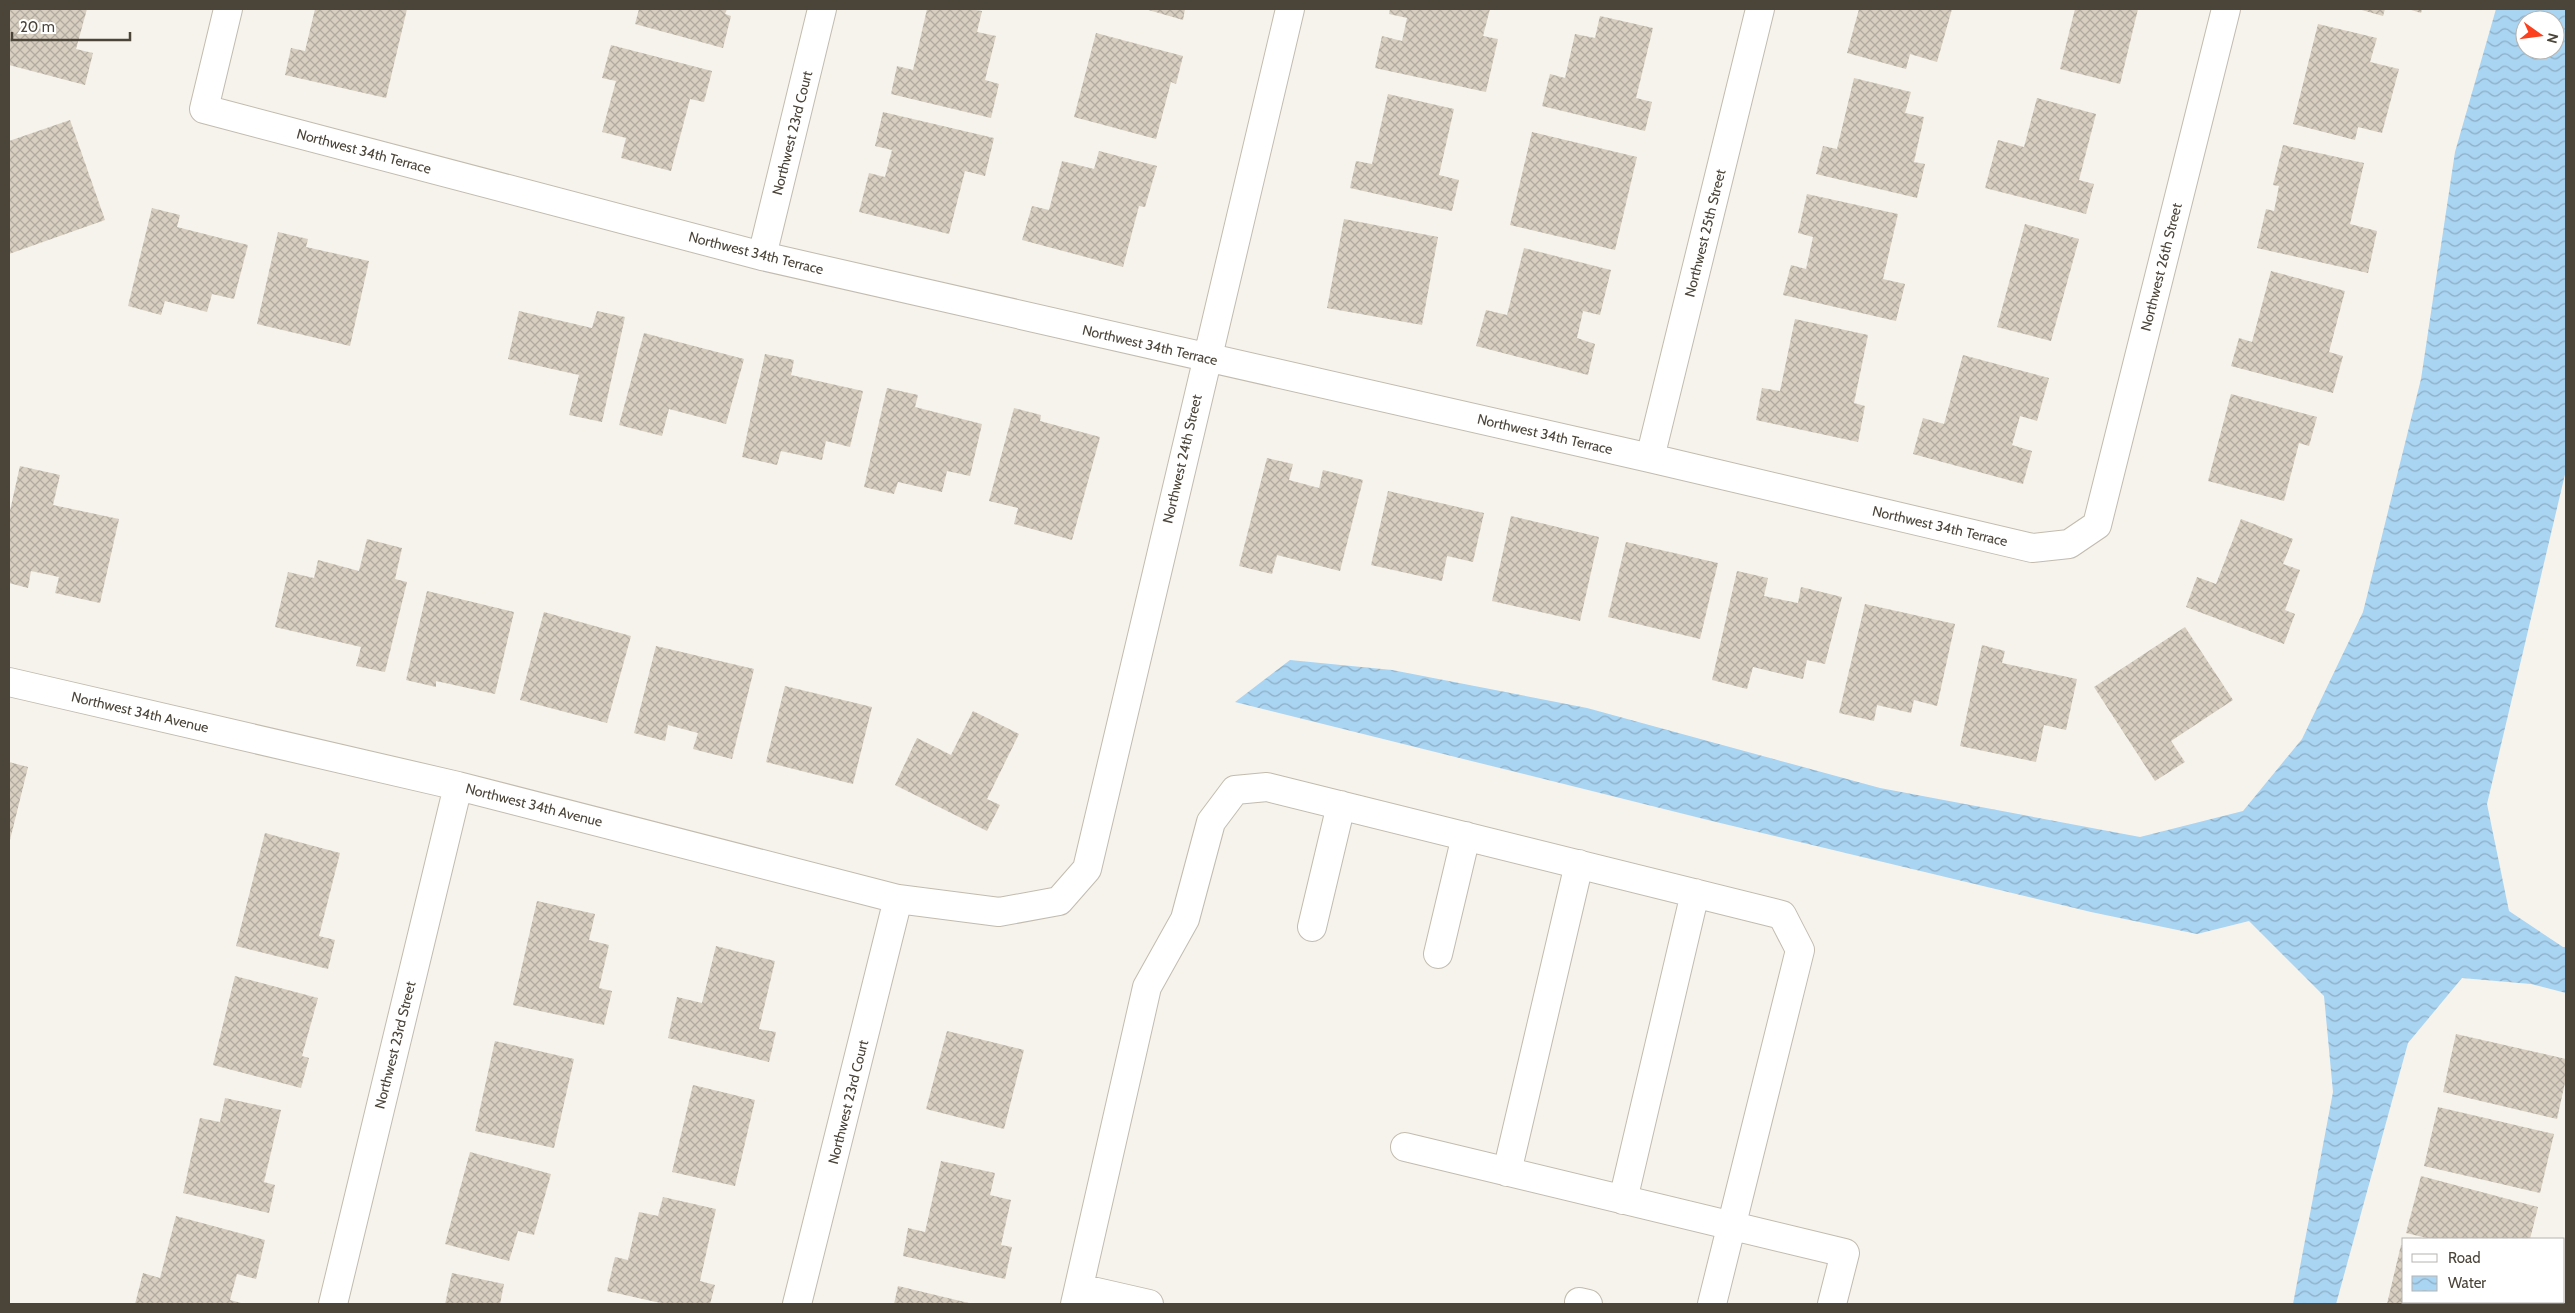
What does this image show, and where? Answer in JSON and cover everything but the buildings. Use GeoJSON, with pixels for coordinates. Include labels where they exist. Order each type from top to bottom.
{"type":"FeatureCollection","features":[{"type":"Feature","properties":{"kind":"street","name":"Northwest 34th Terrace"},"geometry":{"type":"LineString","coordinates":[[228,9],[204,109],[762,256],[1650,458],[2032,548],[2070,544],[2096,525]]}},
{"type":"Feature","properties":{"kind":"street","name":"Northwest 23rd Court"},"geometry":{"type":"LineString","coordinates":[[762,256],[822,9]]}},
{"type":"Feature","properties":{"kind":"street","name":"Northwest 24th Street"},"geometry":{"type":"LineString","coordinates":[[1059,901],[1087,868],[1206,357],[1290,9]]}},
{"type":"Feature","properties":{"kind":"street","name":"Northwest 25th Street"},"geometry":{"type":"LineString","coordinates":[[1650,458],[1760,9]]}},
{"type":"Feature","properties":{"kind":"street","name":"Northwest 26th Street"},"geometry":{"type":"LineString","coordinates":[[2096,525],[2226,9]]}},
{"type":"Feature","properties":{"kind":"street","name":"Northwest 34th Avenue"},"geometry":{"type":"LineString","coordinates":[[9,682],[458,786],[898,899],[999,912],[1059,901]]}},
{"type":"Feature","properties":{"kind":"street","name":"Northwest 23rd Street"},"geometry":{"type":"LineString","coordinates":[[332,1304],[458,786]]}},
{"type":"Feature","properties":{"kind":"street"},"geometry":{"type":"LineString","coordinates":[[1149,1304],[1077,1296],[1147,987],[1185,919],[1211,822],[1235,790],[1268,786],[1782,915],[1800,950],[1712,1304]]}},
{"type":"Feature","properties":{"kind":"street"},"geometry":{"type":"LineString","coordinates":[[1312,926],[1341,805]]}},
{"type":"Feature","properties":{"kind":"street"},"geometry":{"type":"LineString","coordinates":[[1438,954],[1466,836]]}},
{"type":"Feature","properties":{"kind":"street"},"geometry":{"type":"LineString","coordinates":[[1507,1172],[1579,864]]}},
{"type":"Feature","properties":{"kind":"street"},"geometry":{"type":"LineString","coordinates":[[1623,1200],[1696,893]]}},
{"type":"Feature","properties":{"kind":"street","name":"Northwest 23rd Court"},"geometry":{"type":"LineString","coordinates":[[797,1304],[898,899]]}},
{"type":"Feature","properties":{"kind":"street"},"geometry":{"type":"LineString","coordinates":[[1404,1147],[1845,1253],[1832,1304]]}},
{"type":"Feature","properties":{"kind":"water"},"geometry":{"type":"Polygon","coordinates":[[[2496,9],[2566,9],[2566,470],[2487,804],[2509,911],[2563,947],[2566,947],[2566,993],[2531,984],[2462,978],[2408,1043],[2336,1304],[2293,1304],[2333,1092],[2324,996],[2249,921],[2197,934],[2091,912],[1712,821],[1235,702],[1290,660],[1392,670],[1587,708],[1880,788],[2140,837],[2243,811],[2302,739],[2363,612],[2421,379],[2455,152],[2496,9]]]}}]}
